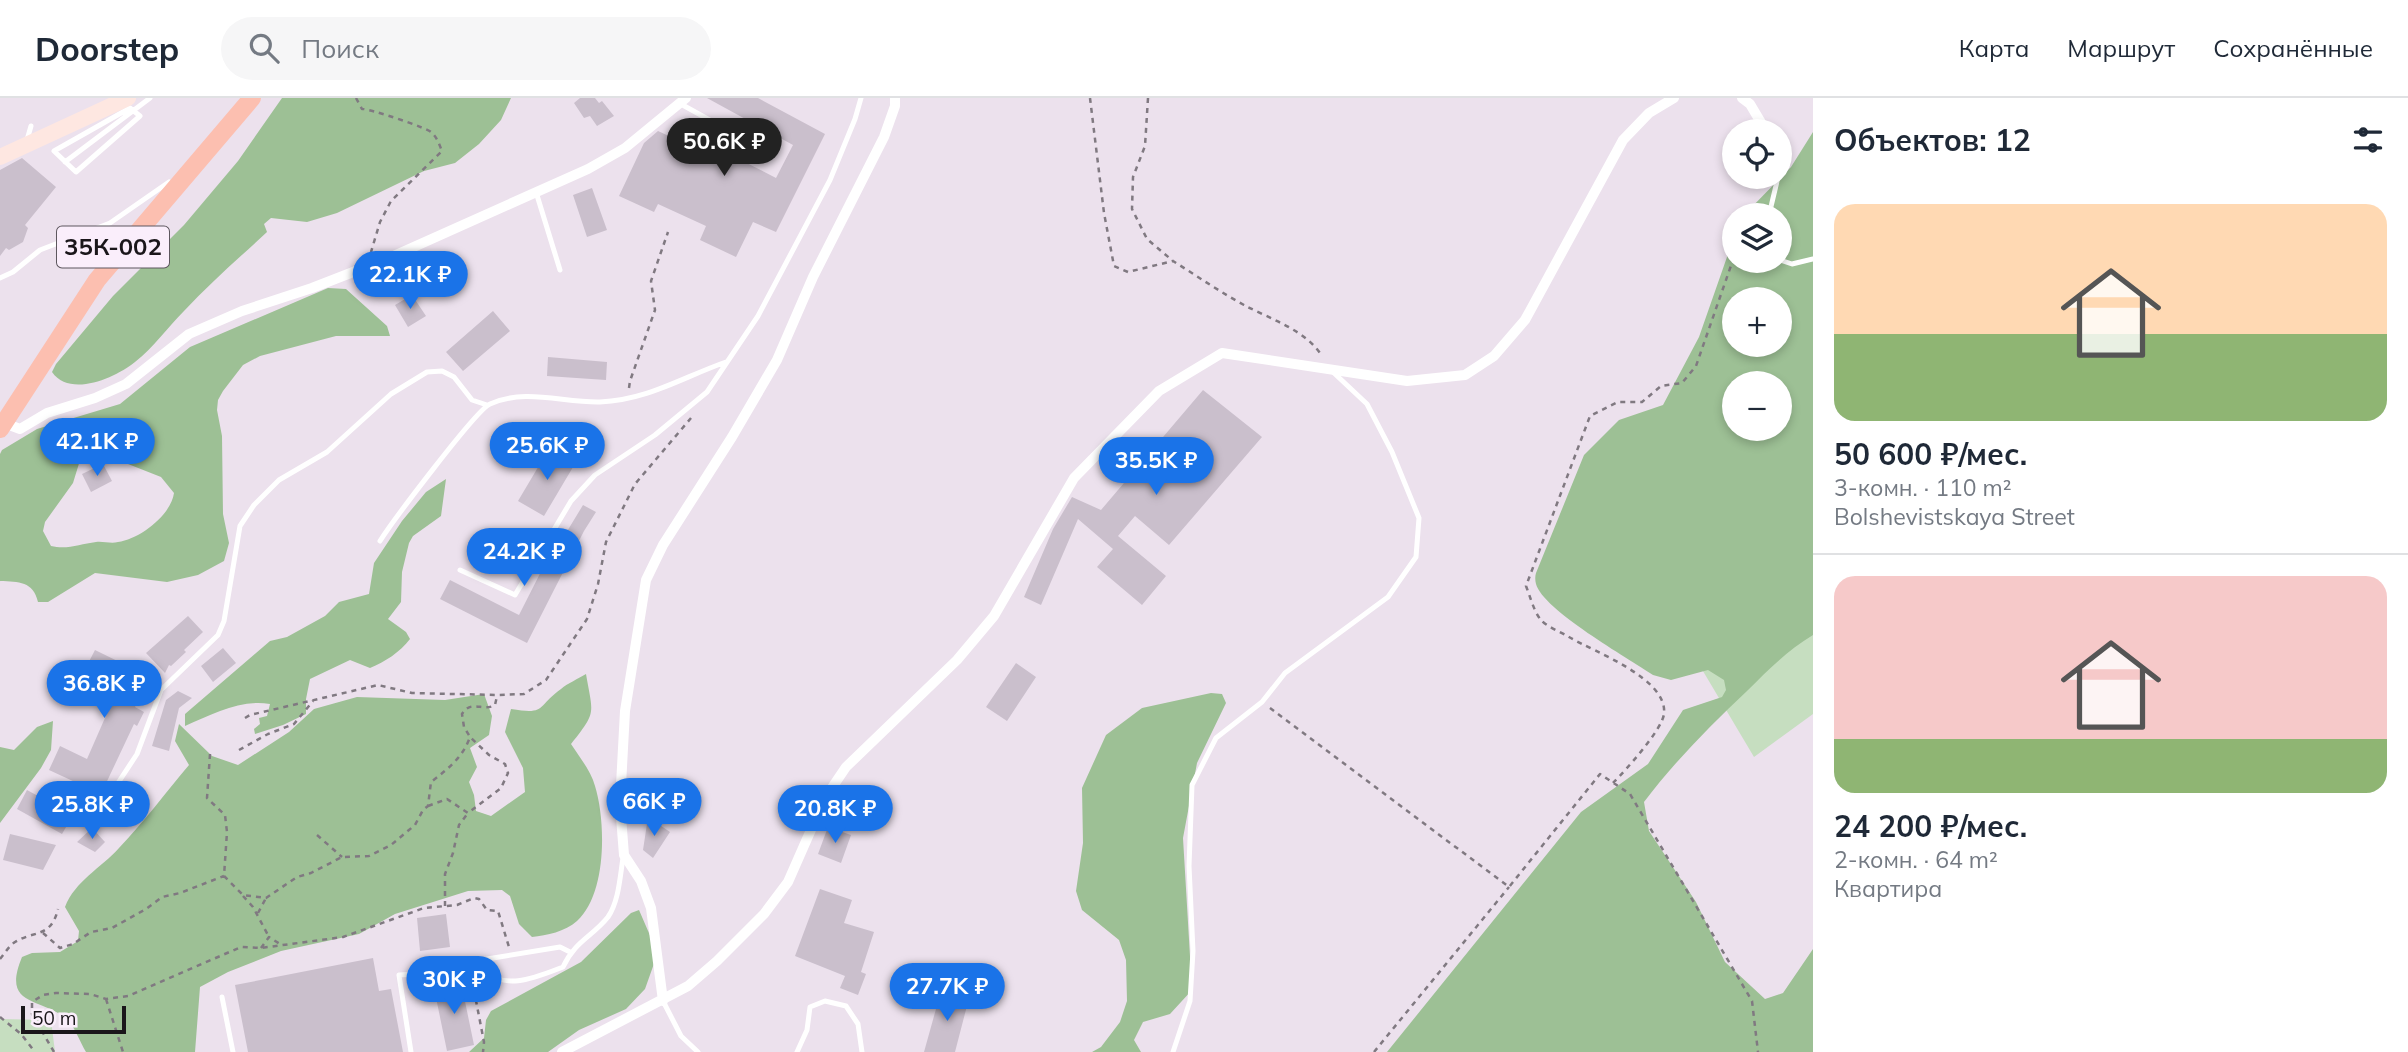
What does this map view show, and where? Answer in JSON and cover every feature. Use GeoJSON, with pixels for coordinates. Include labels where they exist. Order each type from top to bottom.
{"type":"FeatureCollection","features":[{"type":"Feature","properties":{"kind":"highway","name":"35К-002"},"geometry":{"type":"LineString","coordinates":[[5,422],[99,263],[242,98]]}},
{"type":"Feature","properties":{"kind":"highway","name":"35К-002"},"geometry":{"type":"LineString","coordinates":[[5,422],[97,280],[252,98]]}},
{"type":"Feature","properties":{"kind":"main road"},"geometry":{"type":"LineString","coordinates":[[0,157],[132,105]]}},
{"type":"Feature","properties":{"kind":"street"},"geometry":{"type":"LineString","coordinates":[[663,1001],[651,908],[641,881],[624,855],[621,804],[625,711],[646,580],[663,545],[777,360],[813,277],[884,137],[895,106],[895,98]]}},
{"type":"Feature","properties":{"kind":"street"},"geometry":{"type":"LineString","coordinates":[[562,1052],[688,986],[764,914],[788,882],[825,798],[846,767],[957,660],[994,616],[1074,478],[1159,391],[1222,353],[1407,381],[1465,375],[1494,356],[1525,320],[1623,140],[1648,113],[1674,98]]}},
{"type":"Feature","properties":{"kind":"street"},"geometry":{"type":"LineString","coordinates":[[1742,98],[1750,104],[1759,119]]}},
{"type":"Feature","properties":{"kind":"street"},"geometry":{"type":"LineString","coordinates":[[5,422],[47,413],[95,398],[126,384],[189,334],[243,311],[368,266],[589,169],[625,148],[682,101]]}},
{"type":"Feature","properties":{"kind":"lane"},"geometry":{"type":"LineString","coordinates":[[65,162],[132,105],[150,98]]}},
{"type":"Feature","properties":{"kind":"lane"},"geometry":{"type":"LineString","coordinates":[[460,570],[515,595],[571,501],[595,475],[655,435],[707,391],[758,316],[830,180],[861,98]]}},
{"type":"Feature","properties":{"kind":"lane"},"geometry":{"type":"LineString","coordinates":[[682,101],[764,150]]}},
{"type":"Feature","properties":{"kind":"lane"},"geometry":{"type":"LineString","coordinates":[[132,105],[140,116],[76,172],[54,151],[132,105]]}},
{"type":"Feature","properties":{"kind":"lane"},"geometry":{"type":"LineString","coordinates":[[24,146],[31,126]]}},
{"type":"Feature","properties":{"kind":"lane"},"geometry":{"type":"LineString","coordinates":[[0,278],[13,272],[40,250],[110,223],[169,182]]}},
{"type":"Feature","properties":{"kind":"lane"},"geometry":{"type":"LineString","coordinates":[[536,192],[560,270]]}},
{"type":"Feature","properties":{"kind":"lane"},"geometry":{"type":"LineString","coordinates":[[1792,264],[1813,259]]}},
{"type":"Feature","properties":{"kind":"lane"},"geometry":{"type":"LineString","coordinates":[[89,819],[137,754],[161,690],[218,635],[225,621],[240,526],[254,505],[279,480],[327,452],[391,394],[427,372],[442,371],[454,377],[472,400],[487,405],[522,396],[599,402],[657,391],[726,362]]}},
{"type":"Feature","properties":{"kind":"lane"},"geometry":{"type":"LineString","coordinates":[[1173,1052],[1190,1001],[1193,951],[1189,866],[1192,785],[1216,738],[1262,702],[1285,673],[1388,597],[1416,557],[1419,518],[1392,452],[1367,404],[1330,369]]}},
{"type":"Feature","properties":{"kind":"lane"},"geometry":{"type":"LineString","coordinates":[[380,541],[487,405]]}},
{"type":"Feature","properties":{"kind":"lane"},"geometry":{"type":"LineString","coordinates":[[411,1052],[399,975],[478,970],[490,978],[508,983],[540,976],[563,967],[570,952],[608,916],[616,899],[624,855]]}},
{"type":"Feature","properties":{"kind":"lane"},"geometry":{"type":"LineString","coordinates":[[478,970],[487,959],[561,947],[570,952]]}},
{"type":"Feature","properties":{"kind":"lane"},"geometry":{"type":"LineString","coordinates":[[222,998],[233,1052]]}},
{"type":"Feature","properties":{"kind":"lane"},"geometry":{"type":"LineString","coordinates":[[663,1001],[681,1036],[698,1052]]}},
{"type":"Feature","properties":{"kind":"lane"},"geometry":{"type":"LineString","coordinates":[[796,1052],[807,1030],[810,1007],[825,1001],[846,1006],[858,1024],[862,1052]]}},
{"type":"Feature","properties":{"kind":"path"},"geometry":{"type":"LineString","coordinates":[[356,98],[362,108],[428,129],[436,137],[442,151],[391,201],[380,222],[368,266]]}},
{"type":"Feature","properties":{"kind":"path"},"geometry":{"type":"LineString","coordinates":[[1090,98],[1104,213],[1114,267],[1128,272],[1173,261]]}},
{"type":"Feature","properties":{"kind":"path"},"geometry":{"type":"LineString","coordinates":[[1148,98],[1145,146],[1133,177],[1132,209],[1147,239],[1173,261],[1242,304],[1290,328],[1317,348],[1330,369]]}},
{"type":"Feature","properties":{"kind":"path"},"geometry":{"type":"LineString","coordinates":[[629,398],[629,381],[655,310],[651,281],[668,232]]}},
{"type":"Feature","properties":{"kind":"path"},"geometry":{"type":"LineString","coordinates":[[1613,783],[1655,732],[1664,716],[1663,699],[1650,684],[1617,661],[1589,649],[1541,621],[1527,586],[1590,416],[1618,402],[1642,402],[1661,386],[1682,383],[1696,366],[1728,273]]}},
{"type":"Feature","properties":{"kind":"path"},"geometry":{"type":"LineString","coordinates":[[245,718],[378,685],[412,694],[498,695],[524,694],[547,680],[587,618],[598,584],[606,542],[635,484],[691,418]]}},
{"type":"Feature","properties":{"kind":"path"},"geometry":{"type":"LineString","coordinates":[[445,906],[445,874],[459,825],[468,813],[501,788],[508,773],[505,764],[483,750],[470,737],[464,727],[461,713],[472,705],[489,708],[495,705],[498,695]]}},
{"type":"Feature","properties":{"kind":"path"},"geometry":{"type":"LineString","coordinates":[[239,750],[294,724],[313,701]]}},
{"type":"Feature","properties":{"kind":"path"},"geometry":{"type":"LineString","coordinates":[[1262,702],[1509,887]]}},
{"type":"Feature","properties":{"kind":"path"},"geometry":{"type":"LineString","coordinates":[[428,806],[431,782],[458,759],[470,737]]}},
{"type":"Feature","properties":{"kind":"path"},"geometry":{"type":"LineString","coordinates":[[210,754],[206,798],[225,815],[227,832],[224,876],[243,895],[270,937],[280,944]]}},
{"type":"Feature","properties":{"kind":"path"},"geometry":{"type":"LineString","coordinates":[[1374,1052],[1600,774],[1630,794],[1752,1001],[1758,1052]]}},
{"type":"Feature","properties":{"kind":"path"},"geometry":{"type":"LineString","coordinates":[[257,915],[266,898],[297,877],[342,857],[369,856],[391,845],[415,825],[428,806],[447,799],[468,813]]}},
{"type":"Feature","properties":{"kind":"path"},"geometry":{"type":"LineString","coordinates":[[317,835],[342,857]]}},
{"type":"Feature","properties":{"kind":"path"},"geometry":{"type":"LineString","coordinates":[[43,933],[60,948],[73,944],[91,932],[112,928],[162,897],[224,876]]}},
{"type":"Feature","properties":{"kind":"path"},"geometry":{"type":"LineString","coordinates":[[243,895],[266,898]]}},
{"type":"Feature","properties":{"kind":"path"},"geometry":{"type":"LineString","coordinates":[[54,1052],[32,1014],[32,1002],[43,995],[90,994],[106,999],[128,996],[241,947],[261,948],[343,937],[424,908],[457,905],[474,898],[479,899],[488,910],[498,911],[512,955]]}},
{"type":"Feature","properties":{"kind":"path"},"geometry":{"type":"LineString","coordinates":[[0,959],[12,943],[43,933],[55,920],[58,909]]}},
{"type":"Feature","properties":{"kind":"path"},"geometry":{"type":"LineString","coordinates":[[261,948],[270,937]]}},
{"type":"Feature","properties":{"kind":"path"},"geometry":{"type":"LineString","coordinates":[[470,970],[484,1042],[483,1052]]}},
{"type":"Feature","properties":{"kind":"path"},"geometry":{"type":"LineString","coordinates":[[106,999],[123,1052]]}},
{"type":"Feature","properties":{"kind":"path"},"geometry":{"type":"LineString","coordinates":[[0,1017],[21,1034],[35,1052]]}},
{"type":"Feature","properties":{"kind":"green space"},"geometry":{"type":"Polygon","coordinates":[[[282,98],[511,98],[501,120],[479,144],[455,163],[424,171],[337,213],[307,222],[271,218],[264,224],[267,232],[204,290],[135,362],[116,374],[93,383],[70,384],[60,380],[52,372],[56,364],[113,296],[184,225],[238,161],[282,98]]]}},
{"type":"Feature","properties":{"kind":"green space"},"geometry":{"type":"Polygon","coordinates":[[[1813,132],[1813,635],[1778,661],[1720,717],[1680,758],[1644,802],[1649,831],[1696,902],[1725,962],[1765,999],[1783,993],[1813,949],[1813,1052],[1387,1052],[1581,812],[1648,764],[1683,710],[1722,697],[1726,690],[1724,680],[1708,670],[1671,680],[1653,675],[1588,633],[1554,607],[1542,595],[1535,575],[1584,455],[1619,420],[1663,405],[1699,337],[1722,271],[1792,273],[1792,203],[1756,203],[1769,189],[1792,189],[1792,165],[1813,132]]]}},
{"type":"Feature","properties":{"kind":"green space"},"geometry":{"type":"Polygon","coordinates":[[[328,288],[346,289],[387,326],[390,336],[336,336],[260,356],[243,365],[223,391],[217,410],[222,436],[223,514],[229,543],[224,561],[198,575],[167,582],[95,573],[48,602],[38,602],[29,586],[0,581],[2,450],[37,429],[120,404],[190,347],[328,288]],[[105,448],[87,450],[81,457],[73,483],[45,522],[43,531],[51,546],[68,547],[127,540],[153,525],[172,501],[174,493],[161,477],[128,464],[105,448]]]}},
{"type":"Feature","properties":{"kind":"green space"},"geometry":{"type":"Polygon","coordinates":[[[1813,300],[1813,714],[1754,757],[1659,597],[1771,441],[1792,441],[1792,371],[1785,371],[1813,300]]]}},
{"type":"Feature","properties":{"kind":"green space"},"geometry":{"type":"Polygon","coordinates":[[[446,479],[441,516],[413,536],[409,543],[402,572],[401,602],[388,619],[406,632],[410,639],[402,648],[387,660],[370,668],[350,660],[310,679],[306,714],[283,725],[255,734],[254,729],[260,724],[259,718],[267,716],[270,704],[259,703],[227,709],[185,726],[185,714],[270,641],[287,637],[325,616],[339,602],[369,594],[374,563],[402,521],[426,492],[446,479]]]}},
{"type":"Feature","properties":{"kind":"green space"},"geometry":{"type":"Polygon","coordinates":[[[586,674],[591,712],[571,744],[593,780],[599,801],[601,857],[599,876],[587,909],[567,928],[532,937],[519,924],[510,896],[502,890],[468,891],[395,914],[359,934],[281,951],[228,972],[200,987],[195,1052],[86,1052],[66,1018],[19,992],[16,984],[22,957],[32,953],[60,952],[78,941],[79,931],[65,907],[69,898],[128,838],[189,765],[175,741],[179,724],[212,756],[238,765],[289,732],[314,709],[357,697],[445,700],[484,694],[492,716],[489,735],[470,748],[477,767],[469,782],[476,811],[491,816],[525,792],[523,768],[505,732],[511,709],[536,710],[564,687],[586,674]]]}},
{"type":"Feature","properties":{"kind":"green space"},"geometry":{"type":"Polygon","coordinates":[[[1211,693],[1222,694],[1226,703],[1197,763],[1183,838],[1192,990],[1170,1014],[1143,1022],[1134,1040],[1141,1052],[1092,1052],[1101,1047],[1120,1022],[1127,1001],[1126,960],[1119,940],[1082,910],[1076,891],[1083,843],[1082,788],[1106,735],[1142,708],[1211,693]]]}},
{"type":"Feature","properties":{"kind":"green space"},"geometry":{"type":"Polygon","coordinates":[[[53,721],[51,750],[41,768],[0,823],[0,747],[14,750],[37,727],[53,721]]]}},
{"type":"Feature","properties":{"kind":"green space"},"geometry":{"type":"Polygon","coordinates":[[[639,910],[655,947],[656,958],[645,989],[626,1009],[579,1030],[548,1052],[469,1052],[484,1038],[486,1020],[491,1011],[581,962],[631,913],[639,910]]]}},
{"type":"Feature","properties":{"kind":"green space"},"geometry":{"type":"Polygon","coordinates":[[[0,1019],[51,1020],[55,1052],[0,1052],[0,1019]]]}},
{"type":"Feature","properties":{"kind":"building"},"geometry":{"type":"Polygon","coordinates":[[[580,98],[595,98],[599,103],[602,101],[614,116],[597,126],[590,116],[584,118],[574,103],[580,98]]]}},
{"type":"Feature","properties":{"kind":"building"},"geometry":{"type":"Polygon","coordinates":[[[707,98],[758,98],[825,134],[776,232],[753,222],[736,257],[700,240],[706,226],[658,204],[654,212],[619,196],[644,143],[658,131],[731,165],[735,157],[776,178],[793,145],[707,98]]]}},
{"type":"Feature","properties":{"kind":"building"},"geometry":{"type":"Polygon","coordinates":[[[22,158],[56,187],[25,225],[28,228],[23,242],[9,250],[6,248],[0,256],[0,170],[22,158]]]}},
{"type":"Feature","properties":{"kind":"building"},"geometry":{"type":"Polygon","coordinates":[[[592,188],[607,230],[587,237],[573,195],[592,188]]]}},
{"type":"Feature","properties":{"kind":"building"},"geometry":{"type":"Polygon","coordinates":[[[412,295],[426,316],[408,327],[395,305],[412,295]]]}},
{"type":"Feature","properties":{"kind":"building"},"geometry":{"type":"Polygon","coordinates":[[[493,311],[510,331],[463,371],[446,352],[493,311]]]}},
{"type":"Feature","properties":{"kind":"building"},"geometry":{"type":"Polygon","coordinates":[[[548,357],[607,362],[606,380],[547,376],[548,357]]]}},
{"type":"Feature","properties":{"kind":"building"},"geometry":{"type":"Polygon","coordinates":[[[1203,390],[1262,437],[1169,545],[1135,516],[1118,536],[1166,576],[1142,605],[1097,567],[1113,549],[1078,519],[1041,605],[1024,597],[1053,529],[1072,497],[1101,510],[1203,390]]]}},
{"type":"Feature","properties":{"kind":"building"},"geometry":{"type":"Polygon","coordinates":[[[550,447],[576,462],[544,516],[518,501],[550,447]]]}},
{"type":"Feature","properties":{"kind":"building"},"geometry":{"type":"Polygon","coordinates":[[[103,464],[112,481],[91,492],[82,474],[103,464]]]}},
{"type":"Feature","properties":{"kind":"building"},"geometry":{"type":"Polygon","coordinates":[[[583,505],[596,512],[527,643],[440,599],[450,580],[519,615],[559,536],[563,538],[583,505]]]}},
{"type":"Feature","properties":{"kind":"building"},"geometry":{"type":"Polygon","coordinates":[[[188,616],[203,632],[184,650],[186,652],[169,665],[165,673],[146,653],[188,616]]]}},
{"type":"Feature","properties":{"kind":"building"},"geometry":{"type":"Polygon","coordinates":[[[223,648],[236,663],[213,682],[201,666],[223,648]]]}},
{"type":"Feature","properties":{"kind":"building"},"geometry":{"type":"Polygon","coordinates":[[[95,650],[150,677],[142,694],[136,699],[138,701],[135,707],[144,712],[137,726],[134,724],[101,794],[49,770],[60,746],[87,759],[108,711],[69,691],[77,677],[80,679],[95,650]]]}},
{"type":"Feature","properties":{"kind":"building"},"geometry":{"type":"Polygon","coordinates":[[[1016,663],[1036,677],[1007,721],[986,707],[1016,663]]]}},
{"type":"Feature","properties":{"kind":"building"},"geometry":{"type":"Polygon","coordinates":[[[178,691],[192,698],[179,708],[169,751],[152,746],[166,700],[178,691]]]}},
{"type":"Feature","properties":{"kind":"building"},"geometry":{"type":"Polygon","coordinates":[[[27,790],[73,815],[62,834],[17,809],[27,790]]]}},
{"type":"Feature","properties":{"kind":"building"},"geometry":{"type":"Polygon","coordinates":[[[648,817],[670,832],[653,858],[643,850],[648,817]]]}},
{"type":"Feature","properties":{"kind":"building"},"geometry":{"type":"Polygon","coordinates":[[[828,827],[851,835],[841,863],[818,854],[828,827]]]}},
{"type":"Feature","properties":{"kind":"building"},"geometry":{"type":"Polygon","coordinates":[[[92,828],[105,842],[95,852],[77,842],[92,828]]]}},
{"type":"Feature","properties":{"kind":"building"},"geometry":{"type":"Polygon","coordinates":[[[10,834],[56,845],[43,870],[3,860],[10,834]]]}},
{"type":"Feature","properties":{"kind":"building"},"geometry":{"type":"Polygon","coordinates":[[[820,889],[852,900],[844,923],[874,932],[861,972],[866,974],[858,995],[840,988],[845,976],[795,956],[820,889]]]}},
{"type":"Feature","properties":{"kind":"building"},"geometry":{"type":"Polygon","coordinates":[[[446,914],[450,947],[420,951],[417,918],[446,914]]]}},
{"type":"Feature","properties":{"kind":"building"},"geometry":{"type":"Polygon","coordinates":[[[373,958],[379,991],[391,989],[403,1052],[248,1052],[235,985],[373,958]]]}},
{"type":"Feature","properties":{"kind":"building"},"geometry":{"type":"Polygon","coordinates":[[[461,982],[474,1045],[447,1051],[434,988],[461,982]]]}},
{"type":"Feature","properties":{"kind":"building"},"geometry":{"type":"Polygon","coordinates":[[[941,991],[969,998],[955,1052],[924,1052],[941,991]]]}}]}
